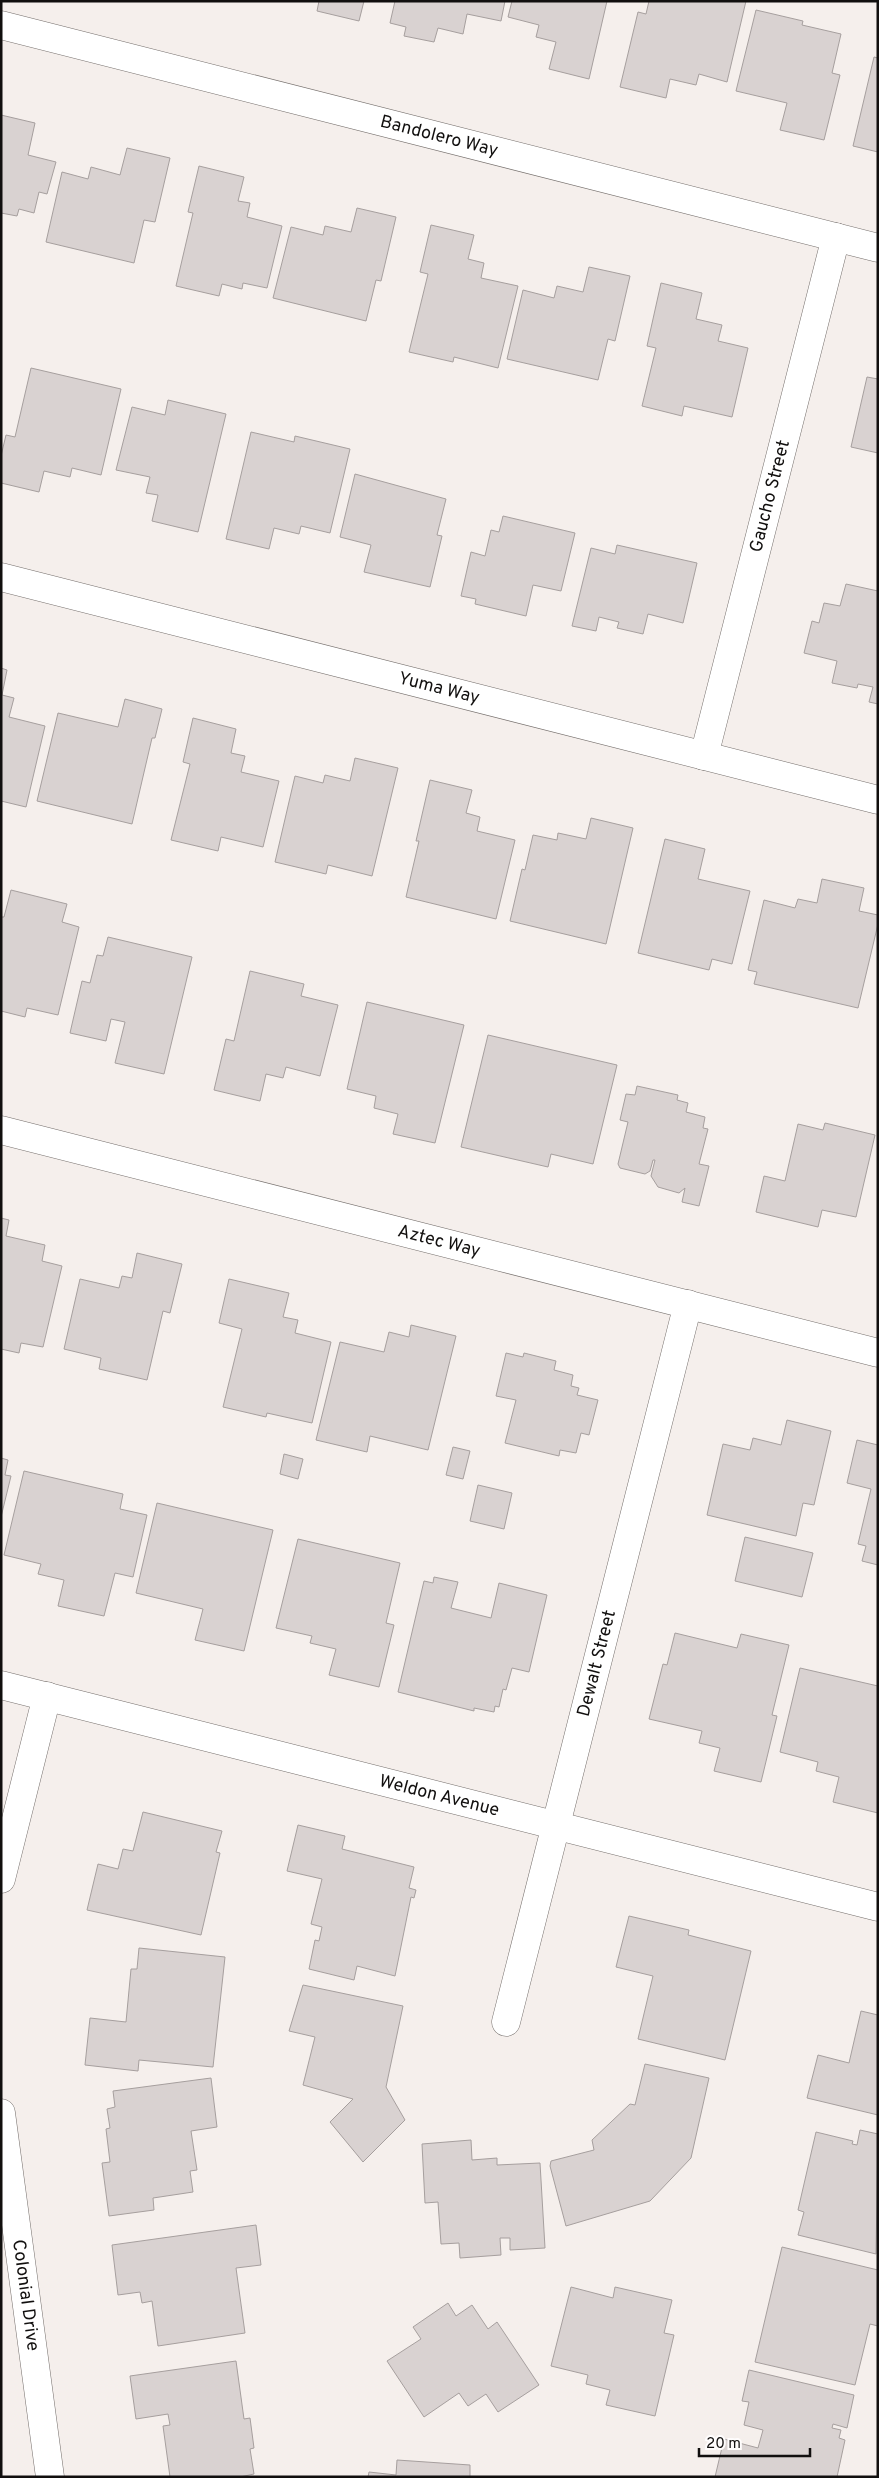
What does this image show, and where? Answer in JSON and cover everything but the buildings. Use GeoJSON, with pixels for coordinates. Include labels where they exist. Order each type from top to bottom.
{"type":"FeatureCollection","features":[{"type":"Feature","properties":{"kind":"street","name":"Bandolero Way"},"geometry":{"type":"LineString","coordinates":[[1,25],[878,248]]}},
{"type":"Feature","properties":{"kind":"street","name":"Gaucho Street"},"geometry":{"type":"LineString","coordinates":[[704,756],[836,237]]}},
{"type":"Feature","properties":{"kind":"street","name":"Yuma Way"},"geometry":{"type":"LineString","coordinates":[[1,577],[878,800]]}},
{"type":"Feature","properties":{"kind":"street","name":"Aztec Way"},"geometry":{"type":"LineString","coordinates":[[1,1130],[878,1352]]}},
{"type":"Feature","properties":{"kind":"street","name":"Dewalt Street"},"geometry":{"type":"LineString","coordinates":[[506,2022],[688,1304]]}},
{"type":"Feature","properties":{"kind":"street","name":"Weldon Avenue"},"geometry":{"type":"LineString","coordinates":[[1,1685],[878,1907]]}},
{"type":"Feature","properties":{"kind":"street"},"geometry":{"type":"LineString","coordinates":[[1,1879],[47,1696]]}},
{"type":"Feature","properties":{"kind":"street","name":"Colonial Drive"},"geometry":{"type":"LineString","coordinates":[[1,2113],[4,2160],[50,2477]]}}]}
